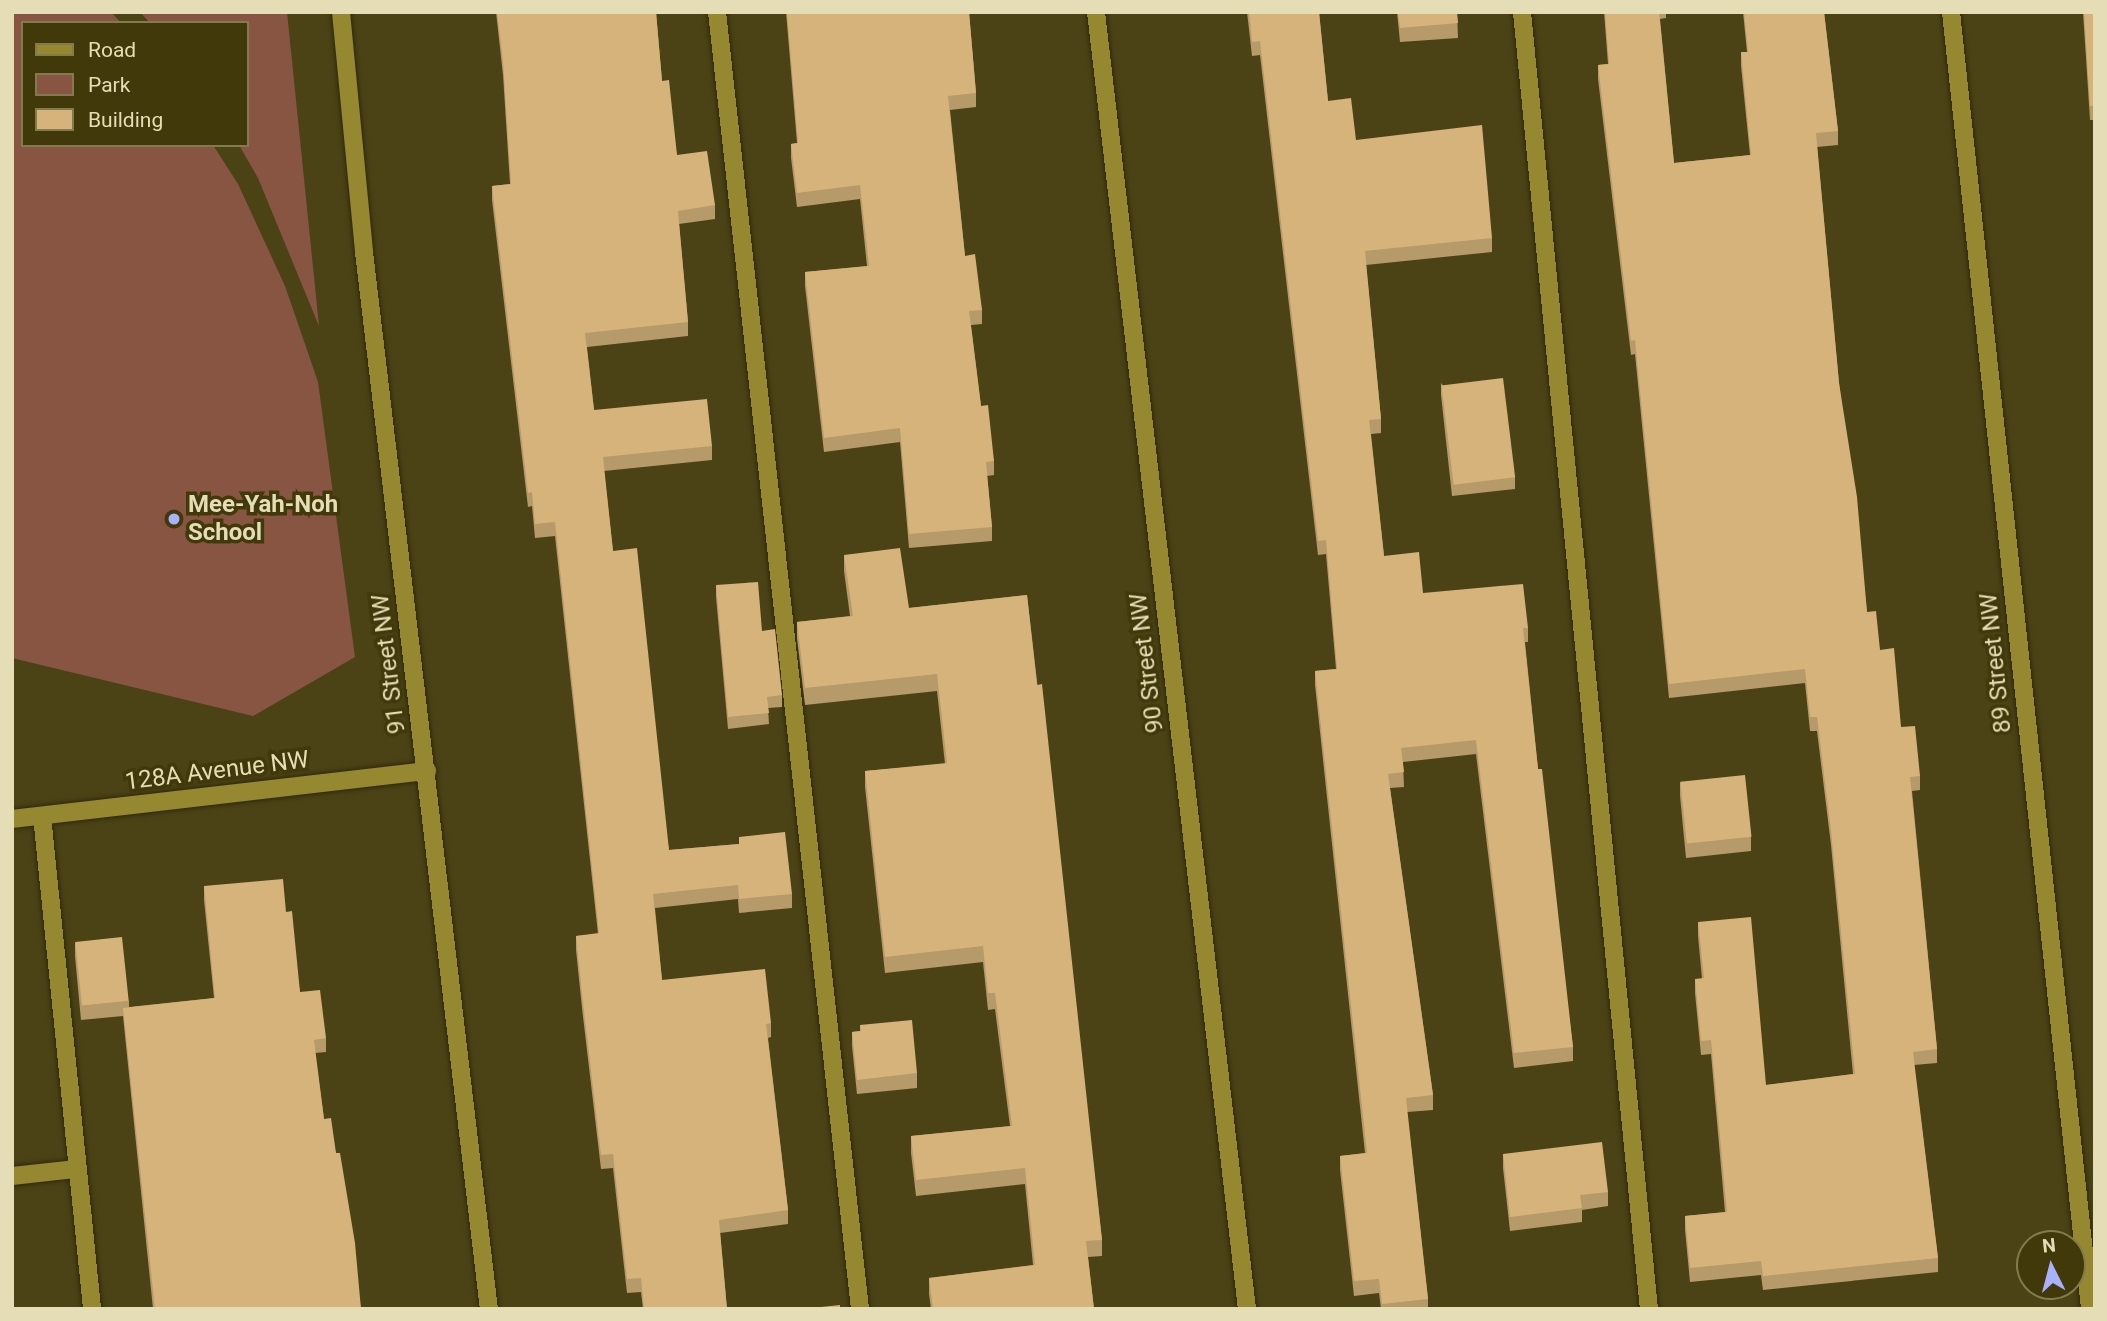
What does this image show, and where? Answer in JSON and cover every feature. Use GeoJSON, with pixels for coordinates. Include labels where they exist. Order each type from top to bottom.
{"type":"FeatureCollection","features":[{"type":"Feature","properties":{"kind":"street","name":"91 Street NW"},"geometry":{"type":"LineString","coordinates":[[341,12],[364,252],[489,1309]]}},
{"type":"Feature","properties":{"kind":"street"},"geometry":{"type":"LineString","coordinates":[[717,12],[860,1309]]}},
{"type":"Feature","properties":{"kind":"street","name":"90 Street NW"},"geometry":{"type":"LineString","coordinates":[[1097,12],[1247,1309]]}},
{"type":"Feature","properties":{"kind":"street"},"geometry":{"type":"LineString","coordinates":[[1522,12],[1649,1309]]}},
{"type":"Feature","properties":{"kind":"street","name":"89 Street NW"},"geometry":{"type":"LineString","coordinates":[[1951,12],[2090,1309]]}},
{"type":"Feature","properties":{"kind":"street","name":"128A Avenue NW"},"geometry":{"type":"LineString","coordinates":[[12,819],[427,771]]}},
{"type":"Feature","properties":{"kind":"street"},"geometry":{"type":"LineString","coordinates":[[42,816],[75,1169],[92,1309]]}},
{"type":"Feature","properties":{"kind":"street"},"geometry":{"type":"LineString","coordinates":[[12,1175],[75,1169]]}},
{"type":"Feature","properties":{"kind":"green space","name":"Mee-Yah-Noh School"},"geometry":{"type":"Polygon","coordinates":[[[12,12],[111,12],[119,21],[21,21],[21,147],[214,147],[238,184],[285,286],[318,382],[355,657],[253,716],[12,658],[12,12]]]}},
{"type":"Feature","properties":{"kind":"green space"},"geometry":{"type":"Polygon","coordinates":[[[140,12],[287,12],[319,326],[258,178],[240,147],[248,147],[248,21],[148,21],[140,12]]]}},
{"type":"Feature","properties":{"kind":"building"},"geometry":{"type":"Polygon","coordinates":[[[497,12],[656,12],[662,81],[669,80],[677,155],[707,151],[715,205],[678,211],[688,322],[585,333],[594,410],[707,399],[712,446],[603,457],[613,551],[637,548],[669,850],[739,844],[739,837],[785,832],[792,894],[739,899],[738,885],[653,894],[662,980],[765,969],[771,1023],[766,1024],[788,1210],[719,1220],[727,1309],[644,1309],[641,1278],[627,1279],[613,1154],[601,1155],[576,936],[599,933],[555,522],[535,524],[532,492],[528,493],[492,186],[511,184],[497,12]]]}},
{"type":"Feature","properties":{"kind":"building"},"geometry":{"type":"Polygon","coordinates":[[[787,12],[969,12],[976,93],[948,96],[965,256],[975,254],[982,310],[969,311],[981,406],[988,405],[994,461],[986,462],[992,527],[909,534],[900,428],[824,438],[805,272],[869,266],[860,185],[797,193],[791,144],[798,143],[787,12]]]}},
{"type":"Feature","properties":{"kind":"building"},"geometry":{"type":"Polygon","coordinates":[[[1249,12],[1319,12],[1328,101],[1351,98],[1356,140],[1482,125],[1492,238],[1365,251],[1381,419],[1369,420],[1384,556],[1419,552],[1423,593],[1523,584],[1528,628],[1523,628],[1538,769],[1542,769],[1573,1047],[1514,1053],[1476,740],[1401,748],[1404,772],[1388,774],[1433,1095],[1406,1098],[1428,1299],[1382,1304],[1379,1279],[1354,1281],[1340,1156],[1367,1153],[1315,671],[1337,669],[1326,540],[1318,541],[1260,41],[1252,42],[1249,12]]]}},
{"type":"Feature","properties":{"kind":"building"},"geometry":{"type":"Polygon","coordinates":[[[1398,12],[1457,12],[1458,23],[1400,28],[1398,12]]]}},
{"type":"Feature","properties":{"kind":"building"},"geometry":{"type":"Polygon","coordinates":[[[1605,12],[1659,12],[1674,163],[1751,155],[1741,52],[1748,52],[1744,12],[1824,12],[1838,131],[1816,133],[1839,383],[1857,497],[1867,612],[1876,611],[1880,650],[1894,648],[1901,727],[1915,726],[1920,776],[1910,777],[1937,1049],[1913,1052],[1938,1258],[1763,1276],[1761,1261],[1690,1268],[1685,1216],[1727,1212],[1711,1040],[1701,1041],[1695,979],[1704,978],[1698,922],[1751,917],[1766,1085],[1855,1074],[1817,717],[1810,717],[1805,669],[1669,684],[1635,340],[1631,341],[1598,65],[1609,64],[1605,12]]]}},
{"type":"Feature","properties":{"kind":"building"},"geometry":{"type":"Polygon","coordinates":[[[2084,12],[2095,12],[2095,106],[2090,106],[2084,12]]]}},
{"type":"Feature","properties":{"kind":"building"},"geometry":{"type":"Polygon","coordinates":[[[1503,378],[1515,477],[1454,485],[1441,386],[1503,378]]]}},
{"type":"Feature","properties":{"kind":"building"},"geometry":{"type":"Polygon","coordinates":[[[900,548],[909,608],[1027,595],[1037,685],[1042,684],[1102,1240],[1086,1241],[1094,1309],[933,1309],[929,1278],[1035,1265],[1025,1168],[916,1180],[911,1136],[1012,1126],[995,993],[988,993],[983,946],[885,957],[865,771],[947,763],[937,674],[805,688],[797,622],[853,616],[844,555],[900,548]]]}},
{"type":"Feature","properties":{"kind":"building"},"geometry":{"type":"Polygon","coordinates":[[[758,582],[762,631],[775,629],[782,695],[767,697],[769,713],[728,717],[716,585],[758,582]]]}},
{"type":"Feature","properties":{"kind":"building"},"geometry":{"type":"Polygon","coordinates":[[[1745,775],[1751,837],[1687,843],[1680,782],[1745,775]]]}},
{"type":"Feature","properties":{"kind":"building"},"geometry":{"type":"Polygon","coordinates":[[[283,879],[286,912],[292,911],[300,992],[320,990],[326,1038],[314,1040],[324,1119],[331,1118],[336,1153],[340,1153],[355,1243],[361,1309],[155,1309],[123,1008],[215,998],[204,886],[283,879]]]}},
{"type":"Feature","properties":{"kind":"building"},"geometry":{"type":"Polygon","coordinates":[[[122,937],[129,1001],[82,1006],[75,942],[122,937]]]}},
{"type":"Feature","properties":{"kind":"building"},"geometry":{"type":"Polygon","coordinates":[[[912,1020],[917,1073],[857,1080],[852,1032],[861,1031],[860,1025],[912,1020]]]}},
{"type":"Feature","properties":{"kind":"building"},"geometry":{"type":"Polygon","coordinates":[[[1602,1142],[1608,1192],[1580,1195],[1582,1208],[1510,1217],[1503,1154],[1602,1142]]]}},
{"type":"Feature","properties":{"kind":"building"},"geometry":{"type":"Polygon","coordinates":[[[840,1305],[840,1309],[802,1309],[840,1305]]]}},
{"type":"Feature","properties":{"kind":"place","name":"Mee-Yah-Noh School"},"geometry":{"type":"Point","coordinates":[174,519]}}]}
